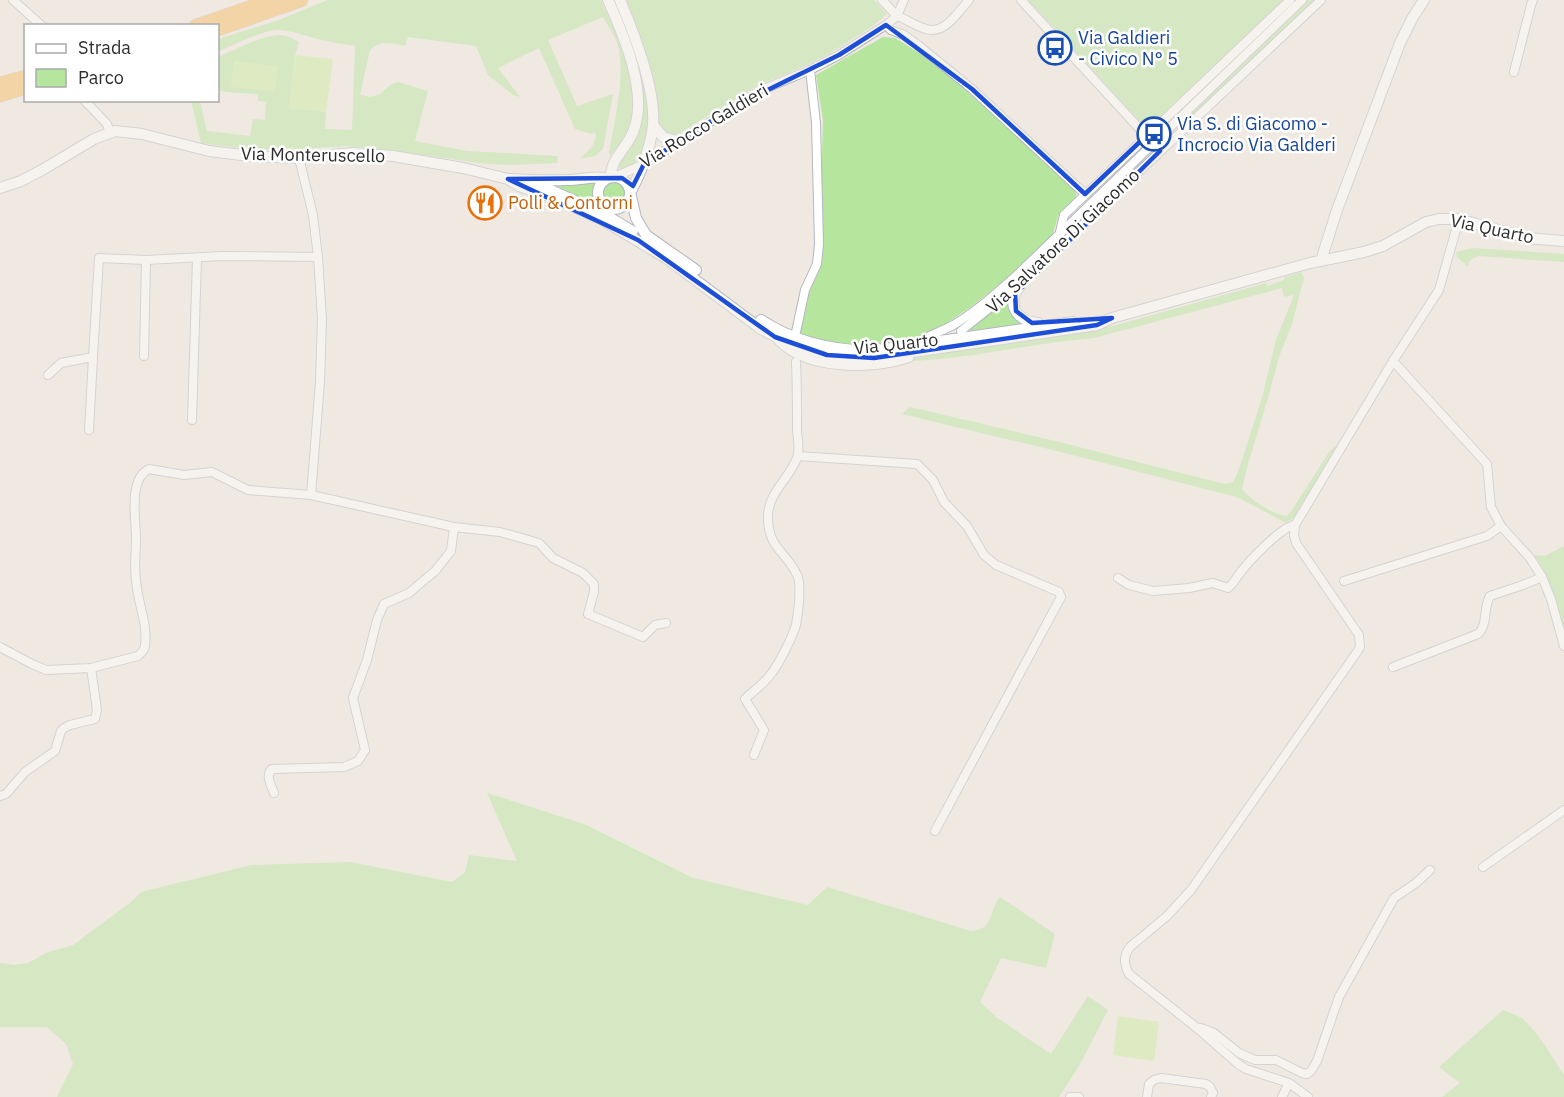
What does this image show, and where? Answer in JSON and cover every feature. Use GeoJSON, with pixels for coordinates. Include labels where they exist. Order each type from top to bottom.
{"type":"FeatureCollection","features":[{"type":"Feature","properties":{"kind":"highway"},"geometry":{"type":"LineString","coordinates":[[202,24],[272,0]]}},
{"type":"Feature","properties":{"kind":"highway"},"geometry":{"type":"LineString","coordinates":[[219,29],[301,0]]}},
{"type":"Feature","properties":{"kind":"highway"},"geometry":{"type":"LineString","coordinates":[[0,84],[24,78]]}},
{"type":"Feature","properties":{"kind":"highway"},"geometry":{"type":"LineString","coordinates":[[0,95],[24,88]]}},
{"type":"Feature","properties":{"kind":"street"},"geometry":{"type":"LineString","coordinates":[[13,0],[40,24]]}},
{"type":"Feature","properties":{"kind":"street"},"geometry":{"type":"LineString","coordinates":[[594,176],[614,160],[629,143],[637,120],[639,105],[638,88],[630,60],[608,0]]}},
{"type":"Feature","properties":{"kind":"street"},"geometry":{"type":"LineString","coordinates":[[606,214],[626,204],[644,164],[653,125],[647,77],[620,0]]}},
{"type":"Feature","properties":{"kind":"street"},"geometry":{"type":"LineString","coordinates":[[882,0],[897,16],[924,29],[935,31],[946,26],[969,0]]}},
{"type":"Feature","properties":{"kind":"street"},"geometry":{"type":"LineString","coordinates":[[897,16],[904,0]]}},
{"type":"Feature","properties":{"kind":"street"},"geometry":{"type":"LineString","coordinates":[[1021,0],[1160,151]]}},
{"type":"Feature","properties":{"kind":"street","name":"Via Salvatore Di Giacomo"},"geometry":{"type":"LineString","coordinates":[[917,344],[957,323],[989,300],[1018,274],[1290,0]]}},
{"type":"Feature","properties":{"kind":"street","name":"Via Salvatore Di Giacomo"},"geometry":{"type":"LineString","coordinates":[[1059,234],[1064,215],[1085,194],[1150,140],[1302,0]]}},
{"type":"Feature","properties":{"kind":"street","name":"Via Salvatore Di Giacomo"},"geometry":{"type":"LineString","coordinates":[[961,331],[1022,282],[1321,0]]}},
{"type":"Feature","properties":{"kind":"street"},"geometry":{"type":"LineString","coordinates":[[1322,260],[1337,210],[1400,43],[1424,0]]}},
{"type":"Feature","properties":{"kind":"street"},"geometry":{"type":"LineString","coordinates":[[1514,72],[1533,0]]}},
{"type":"Feature","properties":{"kind":"street","name":"Via Rocco Galdieri"},"geometry":{"type":"LineString","coordinates":[[611,177],[644,164],[759,91],[839,55],[897,16]]}},
{"type":"Feature","properties":{"kind":"street"},"geometry":{"type":"LineString","coordinates":[[886,25],[918,45],[972,89],[1085,194]]}},
{"type":"Feature","properties":{"kind":"street"},"geometry":{"type":"LineString","coordinates":[[796,332],[805,290],[817,264],[819,244],[816,123],[810,70]]}},
{"type":"Feature","properties":{"kind":"street"},"geometry":{"type":"LineString","coordinates":[[86,102],[107,124],[110,133]]}},
{"type":"Feature","properties":{"kind":"street"},"geometry":{"type":"LineString","coordinates":[[653,125],[663,137],[680,142]]}},
{"type":"Feature","properties":{"kind":"street","name":"Via Monteruscello"},"geometry":{"type":"LineString","coordinates":[[0,188],[31,175],[94,139],[115,131],[250,156],[299,158],[352,153],[393,156],[463,168],[508,179],[519,186],[557,200],[606,214],[775,337]]}},
{"type":"Feature","properties":{"kind":"street"},"geometry":{"type":"LineString","coordinates":[[299,158],[313,215],[322,320],[322,349],[311,495]]}},
{"type":"Feature","properties":{"kind":"street"},"geometry":{"type":"LineString","coordinates":[[611,177],[614,160]]}},
{"type":"Feature","properties":{"kind":"street"},"geometry":{"type":"LineString","coordinates":[[508,179],[533,181],[570,180],[594,176],[611,177],[626,181],[631,193]]}},
{"type":"Feature","properties":{"kind":"street"},"geometry":{"type":"LineString","coordinates":[[606,214],[598,191],[602,182],[611,177]]}},
{"type":"Feature","properties":{"kind":"street"},"geometry":{"type":"LineString","coordinates":[[533,181],[606,214],[634,231]]}},
{"type":"Feature","properties":{"kind":"street","name":"Via Quarto"},"geometry":{"type":"LineString","coordinates":[[631,193],[636,218],[646,235],[751,313],[778,330],[812,344],[870,351],[1112,318]]}},
{"type":"Feature","properties":{"kind":"street","name":"Via Quarto"},"geometry":{"type":"LineString","coordinates":[[775,337],[792,345],[827,355],[874,358],[1097,325],[1112,318],[1322,260],[1374,249],[1439,219],[1460,219],[1510,234],[1564,241]]}},
{"type":"Feature","properties":{"kind":"street"},"geometry":{"type":"LineString","coordinates":[[1308,1097],[1289,1083],[1246,1069],[1231,1058],[1129,974],[1124,958],[1130,947],[1167,916],[1191,890],[1267,783],[1359,646],[1359,635],[1296,543],[1295,525],[1438,290],[1460,219]]}},
{"type":"Feature","properties":{"kind":"street"},"geometry":{"type":"LineString","coordinates":[[89,430],[99,258],[146,260],[318,257]]}},
{"type":"Feature","properties":{"kind":"street"},"geometry":{"type":"LineString","coordinates":[[192,420],[197,258]]}},
{"type":"Feature","properties":{"kind":"street"},"geometry":{"type":"LineString","coordinates":[[144,356],[146,260]]}},
{"type":"Feature","properties":{"kind":"street"},"geometry":{"type":"LineString","coordinates":[[1022,282],[1014,298],[1016,311],[1027,321],[1037,322],[1044,326]]}},
{"type":"Feature","properties":{"kind":"street"},"geometry":{"type":"LineString","coordinates":[[775,337],[782,346],[797,355],[825,363],[878,366],[909,358]]}},
{"type":"Feature","properties":{"kind":"street"},"geometry":{"type":"LineString","coordinates":[[48,375],[61,363],[93,357]]}},
{"type":"Feature","properties":{"kind":"street"},"geometry":{"type":"LineString","coordinates":[[1393,361],[1487,464],[1491,507],[1542,577],[1551,599],[1564,646]]}},
{"type":"Feature","properties":{"kind":"street"},"geometry":{"type":"LineString","coordinates":[[754,755],[764,730],[745,699],[771,674],[779,662],[797,618],[799,579],[773,542],[768,516],[773,497],[798,456],[796,362]]}},
{"type":"Feature","properties":{"kind":"street"},"geometry":{"type":"LineString","coordinates":[[798,456],[917,464],[933,480],[944,502],[967,526],[984,555],[996,565],[1059,592],[1062,597],[935,831]]}},
{"type":"Feature","properties":{"kind":"street"},"geometry":{"type":"LineString","coordinates":[[0,647],[46,670],[91,668],[138,656],[143,651],[144,624],[136,580],[135,502],[138,480],[144,471],[153,469],[184,475],[212,472],[248,490],[311,495],[454,527],[500,532],[539,543],[553,558],[583,573],[594,584],[588,614],[643,637],[656,625],[666,623]]}},
{"type":"Feature","properties":{"kind":"street"},"geometry":{"type":"LineString","coordinates":[[1118,578],[1129,585],[1153,591],[1213,583],[1228,588],[1231,587],[1239,573],[1272,540],[1289,526],[1295,525]]}},
{"type":"Feature","properties":{"kind":"street"},"geometry":{"type":"LineString","coordinates":[[1344,581],[1487,536],[1502,525]]}},
{"type":"Feature","properties":{"kind":"street"},"geometry":{"type":"LineString","coordinates":[[274,793],[269,776],[272,769],[344,767],[358,761],[362,756],[365,750],[353,698],[367,660],[377,620],[384,604],[409,593],[435,571],[451,551],[454,527]]}},
{"type":"Feature","properties":{"kind":"street"},"geometry":{"type":"LineString","coordinates":[[1393,667],[1478,634],[1482,629],[1487,600],[1490,596],[1542,577]]}},
{"type":"Feature","properties":{"kind":"street"},"geometry":{"type":"LineString","coordinates":[[0,796],[6,794],[25,772],[55,751],[64,728],[95,719],[97,710],[91,668]]}},
{"type":"Feature","properties":{"kind":"street"},"geometry":{"type":"LineString","coordinates":[[1483,867],[1564,810]]}},
{"type":"Feature","properties":{"kind":"street"},"geometry":{"type":"LineString","coordinates":[[1197,1028],[1214,1033],[1239,1053],[1255,1060],[1276,1060],[1307,1074],[1317,1061],[1339,997],[1394,898],[1430,870]]}},
{"type":"Feature","properties":{"kind":"street"},"geometry":{"type":"LineString","coordinates":[[1147,1097],[1149,1084],[1161,1078],[1206,1084],[1213,1093],[1211,1097]]}},
{"type":"Feature","properties":{"kind":"street"},"geometry":{"type":"LineString","coordinates":[[1282,1097],[1289,1083]]}},
{"type":"Feature","properties":{"kind":"street"},"geometry":{"type":"LineString","coordinates":[[1070,1097],[1079,1097]]}},
{"type":"Feature","properties":{"kind":"highlighted area"},"geometry":{"type":"Polygon","coordinates":[[[886,25],[972,89],[1085,194],[1146,136],[1160,151],[1015,294],[1016,311],[1032,323],[1112,318],[1097,325],[874,358],[827,355],[775,337],[638,240],[508,179],[622,178],[633,186],[644,164],[735,106],[839,55],[886,25]]]}},
{"type":"Feature","properties":{"kind":"green space"},"geometry":{"type":"Polygon","coordinates":[[[328,0],[601,0],[626,61],[630,78],[632,110],[629,125],[610,156],[621,70],[617,42],[603,17],[548,40],[577,106],[613,94],[603,149],[595,156],[580,159],[593,145],[596,135],[594,132],[592,134],[575,129],[539,48],[498,68],[520,97],[513,95],[488,75],[476,46],[408,37],[405,46],[390,43],[370,50],[360,95],[371,97],[380,94],[390,85],[398,82],[428,91],[415,141],[467,151],[558,156],[557,163],[507,165],[479,163],[347,146],[284,150],[201,143],[191,102],[200,102],[207,131],[250,136],[253,119],[265,120],[266,102],[258,101],[258,94],[219,90],[219,57],[257,40],[281,35],[299,42],[295,55],[289,108],[326,112],[325,129],[352,130],[355,46],[278,30],[256,35],[219,52],[219,39],[276,21],[328,0]]]}},
{"type":"Feature","properties":{"kind":"green space"},"geometry":{"type":"Polygon","coordinates":[[[612,0],[616,0],[630,33],[642,71],[648,109],[648,127],[640,158],[634,164],[620,169],[618,167],[643,115],[612,0]]]}},
{"type":"Feature","properties":{"kind":"green space"},"geometry":{"type":"Polygon","coordinates":[[[626,0],[874,0],[887,14],[873,26],[827,55],[758,85],[675,135],[664,131],[659,123],[654,81],[642,40],[626,0]]]}},
{"type":"Feature","properties":{"kind":"green space"},"geometry":{"type":"Polygon","coordinates":[[[1028,0],[1284,0],[1150,127],[1146,128],[1028,0]]]}},
{"type":"Feature","properties":{"kind":"green space"},"geometry":{"type":"Polygon","coordinates":[[[1308,0],[1315,0],[1191,118],[1167,136],[1308,0]]]}},
{"type":"Feature","properties":{"kind":"green space"},"geometry":{"type":"Polygon","coordinates":[[[883,37],[895,38],[921,54],[949,76],[1073,188],[1076,199],[1058,216],[1052,237],[1017,270],[972,306],[941,327],[906,341],[846,346],[799,336],[808,291],[823,255],[821,188],[823,120],[816,75],[883,37]]]}},
{"type":"Feature","properties":{"kind":"green space"},"geometry":{"type":"Polygon","coordinates":[[[295,55],[333,59],[326,112],[289,108],[295,55]]]}},
{"type":"Feature","properties":{"kind":"green space"},"geometry":{"type":"Polygon","coordinates":[[[234,61],[278,66],[275,92],[231,87],[234,61]]]}},
{"type":"Feature","properties":{"kind":"green space"},"geometry":{"type":"Polygon","coordinates":[[[615,179],[624,183],[628,192],[624,201],[615,205],[606,201],[602,192],[606,183],[615,179]]]}},
{"type":"Feature","properties":{"kind":"green space"},"geometry":{"type":"Polygon","coordinates":[[[547,184],[595,184],[594,194],[598,206],[547,184]]]}},
{"type":"Feature","properties":{"kind":"green space"},"geometry":{"type":"Polygon","coordinates":[[[1473,248],[1564,254],[1564,262],[1479,256],[1470,261],[1468,267],[1457,257],[1456,252],[1473,248]]]}},
{"type":"Feature","properties":{"kind":"green space"},"geometry":{"type":"Polygon","coordinates":[[[1301,272],[1304,278],[1292,324],[1279,357],[1242,489],[1263,506],[1275,513],[1287,516],[1329,452],[1337,445],[1294,517],[1286,523],[1237,497],[902,414],[910,407],[1225,484],[1233,482],[1262,398],[1276,340],[1294,295],[1284,297],[1282,288],[1094,338],[934,359],[911,361],[909,356],[1113,326],[1266,283],[1267,286],[1284,280],[1284,277],[1301,272]]]}},
{"type":"Feature","properties":{"kind":"green space"},"geometry":{"type":"Polygon","coordinates":[[[1011,297],[1022,325],[963,334],[961,332],[968,331],[1011,297]]]}},
{"type":"Feature","properties":{"kind":"green space"},"geometry":{"type":"Polygon","coordinates":[[[1564,546],[1564,635],[1550,583],[1534,555],[1545,556],[1564,546]]]}},
{"type":"Feature","properties":{"kind":"green space"},"geometry":{"type":"Polygon","coordinates":[[[487,793],[584,824],[693,878],[808,905],[827,887],[971,931],[979,930],[988,923],[1000,897],[1055,934],[1046,968],[1001,958],[980,1002],[996,1017],[1051,1054],[1088,996],[1108,1010],[1079,1066],[1059,1097],[57,1097],[73,1064],[66,1044],[47,1027],[0,1027],[0,963],[14,965],[28,963],[46,953],[73,945],[141,892],[251,865],[350,862],[452,882],[465,872],[469,855],[517,861],[487,793]]]}},
{"type":"Feature","properties":{"kind":"green space"},"geometry":{"type":"Polygon","coordinates":[[[1503,1010],[1522,1018],[1542,1041],[1564,1075],[1564,1097],[1442,1097],[1460,1083],[1439,1067],[1503,1010]]]}},
{"type":"Feature","properties":{"kind":"green space"},"geometry":{"type":"Polygon","coordinates":[[[1118,1016],[1159,1022],[1154,1061],[1113,1055],[1118,1016]]]}},
{"type":"Feature","properties":{"kind":"place","name":"Via Galdieri - Civico N° 5"},"geometry":{"type":"Point","coordinates":[1055,48]}},
{"type":"Feature","properties":{"kind":"place","name":"Via S. di Giacomo - Incrocio Via Galderi"},"geometry":{"type":"Point","coordinates":[1154,134]}},
{"type":"Feature","properties":{"kind":"place","name":"Polli & Contorni"},"geometry":{"type":"Point","coordinates":[485,203]}}]}
